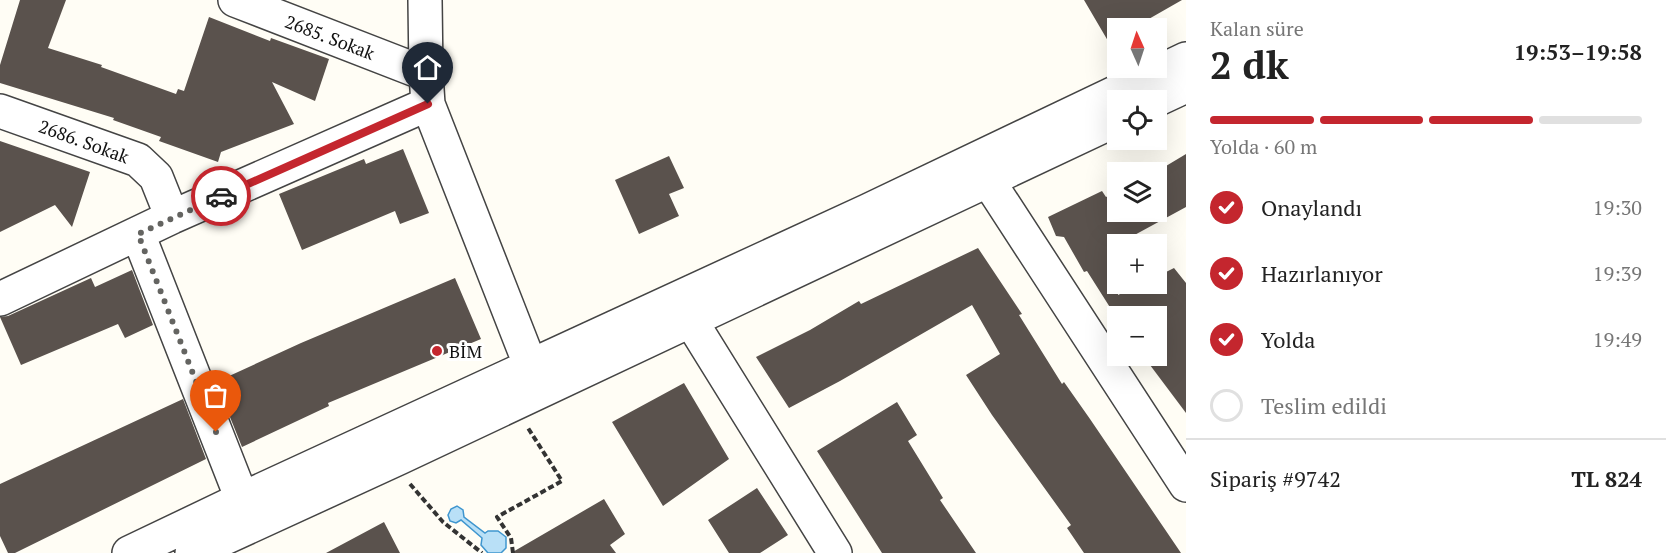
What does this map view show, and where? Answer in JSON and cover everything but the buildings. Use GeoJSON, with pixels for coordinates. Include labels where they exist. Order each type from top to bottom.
{"type":"FeatureCollection","features":[{"type":"Feature","properties":{"kind":"street","name":"2685. Sokak"},"geometry":{"type":"LineString","coordinates":[[235,0],[427,89]]}},
{"type":"Feature","properties":{"kind":"street"},"geometry":{"type":"LineString","coordinates":[[425,0],[427,89],[531,367]]}},
{"type":"Feature","properties":{"kind":"street"},"geometry":{"type":"LineString","coordinates":[[129,553],[867,211],[1186,59]]}},
{"type":"Feature","properties":{"kind":"street"},"geometry":{"type":"LineString","coordinates":[[1167,95],[1186,86]]}},
{"type":"Feature","properties":{"kind":"street"},"geometry":{"type":"LineString","coordinates":[[0,299],[138,234],[427,89]]}},
{"type":"Feature","properties":{"kind":"street","name":"2686. Sokak"},"geometry":{"type":"LineString","coordinates":[[0,111],[138,160],[156,177],[172,217]]}},
{"type":"Feature","properties":{"kind":"street"},"geometry":{"type":"LineString","coordinates":[[192,553],[691,321],[1107,123]]}},
{"type":"Feature","properties":{"kind":"street"},"geometry":{"type":"LineString","coordinates":[[987,179],[1186,485]]}},
{"type":"Feature","properties":{"kind":"street"},"geometry":{"type":"LineString","coordinates":[[138,234],[242,499]]}},
{"type":"Feature","properties":{"kind":"street"},"geometry":{"type":"LineString","coordinates":[[691,321],[829,551]]}},
{"type":"Feature","properties":{"kind":"path"},"geometry":{"type":"LineString","coordinates":[[513,553],[511,538],[497,517],[562,481],[525,422]]}},
{"type":"Feature","properties":{"kind":"path"},"geometry":{"type":"LineString","coordinates":[[405,479],[443,522],[482,553]]}},
{"type":"Feature","properties":{"kind":"water"},"geometry":{"type":"Polygon","coordinates":[[[457,506],[463,510],[464,517],[485,533],[498,531],[506,537],[506,548],[501,553],[488,553],[481,545],[482,538],[461,520],[456,523],[450,521],[448,515],[451,509],[457,506]]]}},
{"type":"Feature","properties":{"kind":"way so far"},"geometry":{"type":"LineString","coordinates":[[216,432],[138,234],[221,196]]}},
{"type":"Feature","properties":{"kind":"place","name":"BİM"},"geometry":{"type":"Point","coordinates":[437,351]}},
{"type":"Feature","properties":{"kind":"route"},"geometry":{"type":"LineString","coordinates":[[221,196],[428,104]]}}]}
